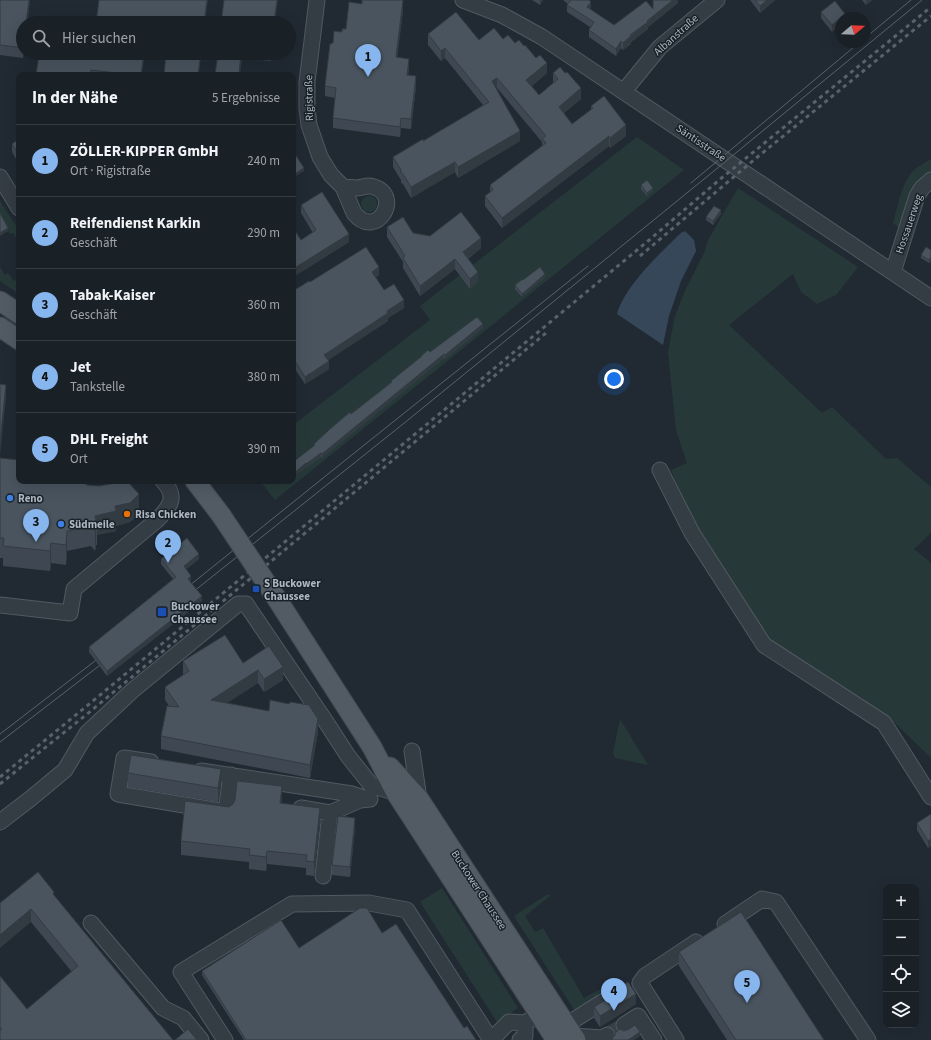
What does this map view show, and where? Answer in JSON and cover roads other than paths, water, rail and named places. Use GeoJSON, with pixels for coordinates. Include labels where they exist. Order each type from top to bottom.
{"type":"FeatureCollection","features":[{"type":"Feature","properties":{"kind":"main road"},"geometry":{"type":"LineString","coordinates":[[0,301],[16,312]]}},
{"type":"Feature","properties":{"kind":"main road"},"geometry":{"type":"LineString","coordinates":[[0,327],[16,338]]}},
{"type":"Feature","properties":{"kind":"main road","name":"Buckower Chaussee"},"geometry":{"type":"LineString","coordinates":[[197,484],[221,515],[277,599],[372,747],[396,792],[489,921]]}},
{"type":"Feature","properties":{"kind":"main road","name":"Buckower Chaussee"},"geometry":{"type":"LineString","coordinates":[[372,747],[419,799],[489,921],[539,1014],[568,1035]]}},
{"type":"Feature","properties":{"kind":"street","name":"Rigistraße"},"geometry":{"type":"LineString","coordinates":[[317,0],[307,82],[307,116],[320,157],[330,175],[343,187]]}},
{"type":"Feature","properties":{"kind":"street","name":"Säntisstraße"},"geometry":{"type":"LineString","coordinates":[[463,0],[502,15],[532,30],[931,298]]}},
{"type":"Feature","properties":{"kind":"street","name":"Albanstraße"},"geometry":{"type":"LineString","coordinates":[[624,92],[660,47],[717,0]]}},
{"type":"Feature","properties":{"kind":"street"},"geometry":{"type":"LineString","coordinates":[[0,177],[16,203]]}},
{"type":"Feature","properties":{"kind":"street","name":"Hossauerweg"},"geometry":{"type":"LineString","coordinates":[[894,272],[917,196],[922,188],[931,180]]}},
{"type":"Feature","properties":{"kind":"street"},"geometry":{"type":"LineString","coordinates":[[660,470],[692,534],[764,644],[884,723],[931,797]]}},
{"type":"Feature","properties":{"kind":"street"},"geometry":{"type":"LineString","coordinates":[[0,605],[70,613],[74,590],[166,511],[171,504],[170,488],[167,484]]}},
{"type":"Feature","properties":{"kind":"street"},"geometry":{"type":"LineString","coordinates":[[0,822],[65,770],[88,734],[133,690],[238,604],[246,604],[348,756],[371,785],[419,799],[412,751]]}},
{"type":"Feature","properties":{"kind":"street"},"geometry":{"type":"LineString","coordinates":[[168,765],[124,758],[118,794],[226,812],[231,775]]}},
{"type":"Feature","properties":{"kind":"street"},"geometry":{"type":"LineString","coordinates":[[190,769],[352,794],[374,799],[396,792]]}},
{"type":"Feature","properties":{"kind":"street"},"geometry":{"type":"LineString","coordinates":[[290,806],[330,813],[367,798]]}},
{"type":"Feature","properties":{"kind":"street"},"geometry":{"type":"LineString","coordinates":[[323,876],[330,813]]}},
{"type":"Feature","properties":{"kind":"street"},"geometry":{"type":"LineString","coordinates":[[676,1040],[640,983],[645,976],[762,900],[776,902],[868,1040]]}},
{"type":"Feature","properties":{"kind":"street"},"geometry":{"type":"LineString","coordinates":[[225,1040],[181,972],[292,904],[369,903],[407,910],[491,1040],[509,1022],[539,1014]]}},
{"type":"Feature","properties":{"kind":"street"},"geometry":{"type":"LineString","coordinates":[[91,923],[163,1008],[183,1018],[202,1040]]}},
{"type":"Feature","properties":{"kind":"street"},"geometry":{"type":"LineString","coordinates":[[568,1035],[612,996]]}},
{"type":"Feature","properties":{"kind":"street"},"geometry":{"type":"LineString","coordinates":[[520,1040],[525,1036],[539,1014]]}},
{"type":"Feature","properties":{"kind":"street"},"geometry":{"type":"LineString","coordinates":[[624,1025],[638,1016],[654,1040]]}},
{"type":"Feature","properties":{"kind":"street"},"geometry":{"type":"LineString","coordinates":[[568,1035],[604,1038],[607,1035]]}},
{"type":"Feature","properties":{"kind":"water"},"geometry":{"type":"Polygon","coordinates":[[[685,231],[694,240],[696,251],[681,281],[669,316],[663,345],[617,314],[627,292],[644,270],[663,250],[685,231]]]}},
{"type":"Feature","properties":{"kind":"tunnel"},"geometry":{"type":"LineString","coordinates":[[607,1035],[624,1025]]}},
{"type":"Feature","properties":{"kind":"tram line"},"geometry":{"type":"LineString","coordinates":[[871,33],[911,0]]}},
{"type":"Feature","properties":{"kind":"tram line"},"geometry":{"type":"LineString","coordinates":[[188,596],[403,424],[922,0]]}},
{"type":"Feature","properties":{"kind":"tram line"},"geometry":{"type":"LineString","coordinates":[[691,183],[853,48]]}},
{"type":"Feature","properties":{"kind":"tram line"},"geometry":{"type":"LineString","coordinates":[[184,590],[588,266]]}},
{"type":"Feature","properties":{"kind":"tram line"},"geometry":{"type":"LineString","coordinates":[[0,734],[104,654]]}},
{"type":"Feature","properties":{"kind":"tram line"},"geometry":{"type":"LineString","coordinates":[[0,742],[108,659]]}},
{"type":"Feature","properties":{"kind":"railway"},"geometry":{"type":"LineString","coordinates":[[0,777],[648,241],[718,181],[931,7]]}},
{"type":"Feature","properties":{"kind":"railway"},"geometry":{"type":"LineString","coordinates":[[640,256],[755,159],[931,16]]}},
{"type":"Feature","properties":{"kind":"railway"},"geometry":{"type":"LineString","coordinates":[[0,784],[92,710],[546,333]]}},
{"type":"Feature","properties":{"kind":"place","name":"ZÖLLER-KIPPER GmbH"},"geometry":{"type":"Point","coordinates":[368,77]}},
{"type":"Feature","properties":{"kind":"place","name":"Reno"},"geometry":{"type":"Point","coordinates":[10,498]}},
{"type":"Feature","properties":{"kind":"place","name":"Risa Chicken"},"geometry":{"type":"Point","coordinates":[127,514]}},
{"type":"Feature","properties":{"kind":"place","name":"Südmeile"},"geometry":{"type":"Point","coordinates":[61,524]}},
{"type":"Feature","properties":{"kind":"place","name":"Tabak-Kaiser"},"geometry":{"type":"Point","coordinates":[36,542]}},
{"type":"Feature","properties":{"kind":"place","name":"Reifendienst Karkin"},"geometry":{"type":"Point","coordinates":[168,563]}},
{"type":"Feature","properties":{"kind":"place","name":"S Buckower Chaussee"},"geometry":{"type":"Point","coordinates":[256,589]}},
{"type":"Feature","properties":{"kind":"place","name":"Buckower Chaussee"},"geometry":{"type":"Point","coordinates":[162,612]}},
{"type":"Feature","properties":{"kind":"place","name":"DHL Freight"},"geometry":{"type":"Point","coordinates":[747,1003]}},
{"type":"Feature","properties":{"kind":"place","name":"Jet"},"geometry":{"type":"Point","coordinates":[614,1011]}}]}
